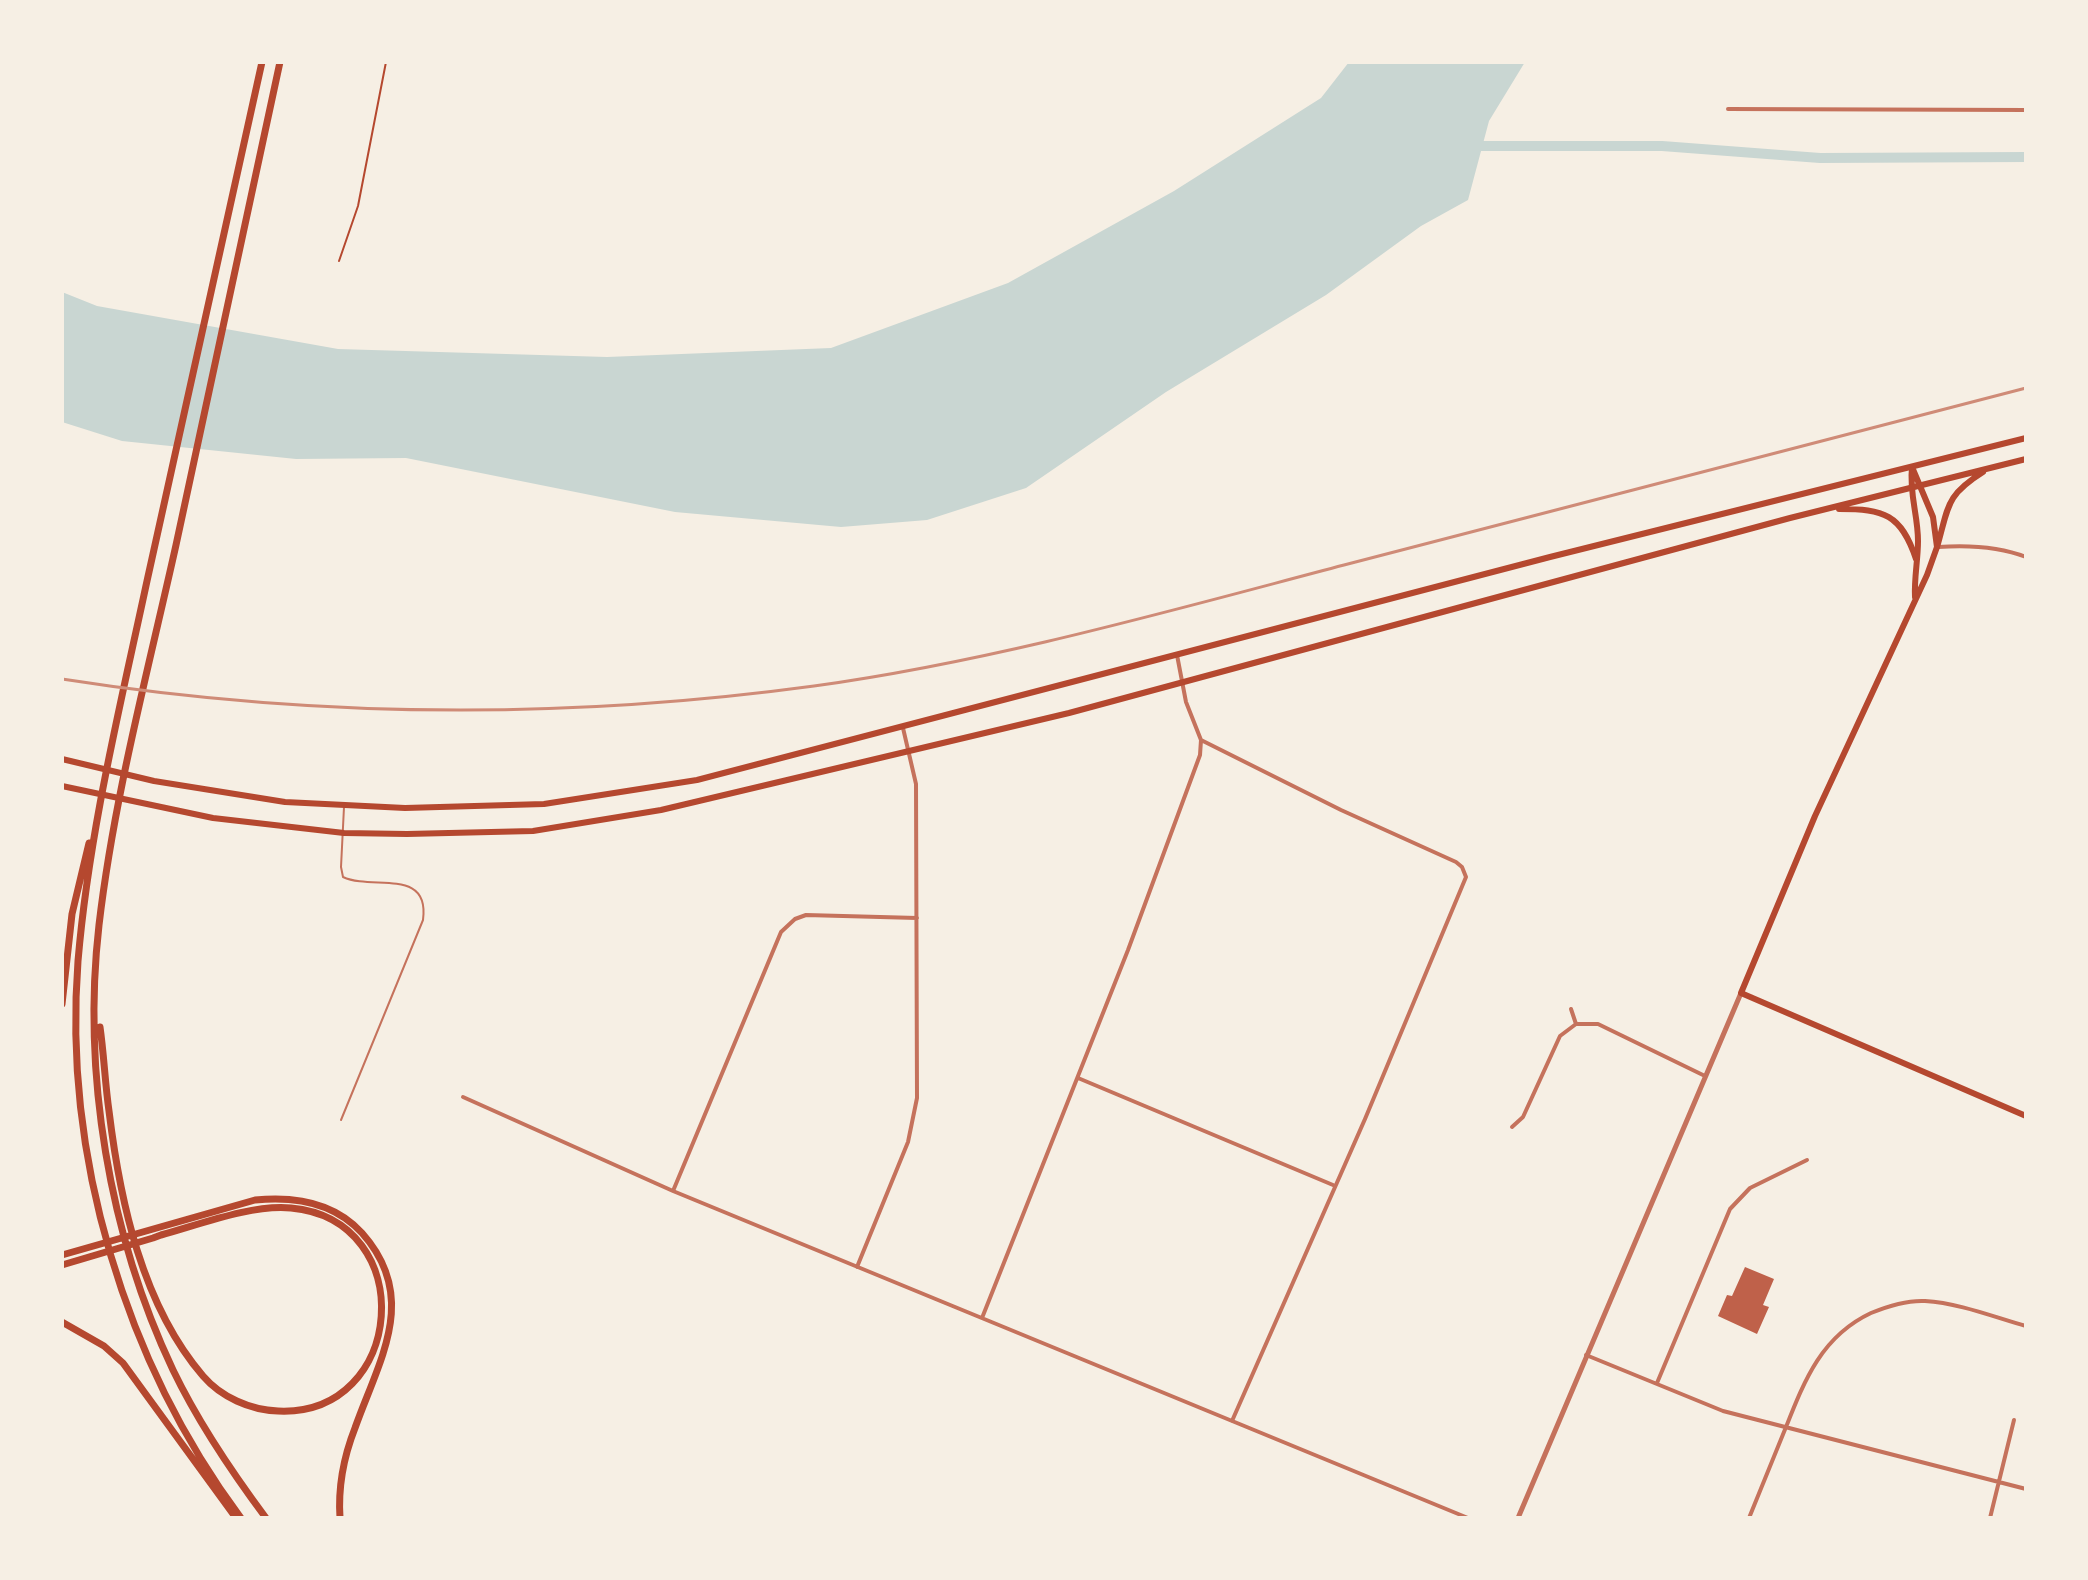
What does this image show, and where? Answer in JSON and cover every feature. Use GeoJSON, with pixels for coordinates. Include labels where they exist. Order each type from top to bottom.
{"type":"FeatureCollection","features":[{"type":"Feature","properties":{"kind":"highway"},"geometry":{"type":"LineString","coordinates":[[238,1518],[169,1401],[139,1335],[103,1226],[89,1162],[81,1099],[78,964],[96,822],[262,62]]}},
{"type":"Feature","properties":{"kind":"highway"},"geometry":{"type":"LineString","coordinates":[[266,1518],[195,1410],[173,1370],[145,1301],[105,1160],[97,1090],[95,993],[98,927],[128,755],[280,62]]}},
{"type":"Feature","properties":{"kind":"highway"},"geometry":{"type":"LineString","coordinates":[[62,1004],[72,914],[96,822]]}},
{"type":"Feature","properties":{"kind":"highway"},"geometry":{"type":"LineString","coordinates":[[95,993],[120,1182],[133,1230],[152,1290],[169,1327],[204,1378],[223,1394],[246,1405],[288,1412],[309,1408],[341,1393],[356,1380],[369,1361],[378,1343],[382,1321],[383,1300],[379,1279],[372,1261],[360,1244],[329,1219],[289,1207],[160,1232]]}},
{"type":"Feature","properties":{"kind":"highway"},"geometry":{"type":"LineString","coordinates":[[62,1265],[84,1254],[255,1200],[280,1197],[299,1199],[340,1214],[355,1226],[376,1252],[388,1279],[392,1322],[384,1357],[353,1431],[346,1457],[340,1518]]}},
{"type":"Feature","properties":{"kind":"highway"},"geometry":{"type":"LineString","coordinates":[[62,1255],[84,1254]]}},
{"type":"Feature","properties":{"kind":"highway"},"geometry":{"type":"LineString","coordinates":[[62,1322],[104,1346],[123,1363],[238,1518]]}},
{"type":"Feature","properties":{"kind":"main road"},"geometry":{"type":"LineString","coordinates":[[62,759],[154,781],[285,802],[344,806],[405,808],[544,804],[697,780],[1535,561],[2026,438]]}},
{"type":"Feature","properties":{"kind":"main road"},"geometry":{"type":"LineString","coordinates":[[62,786],[213,818],[344,833],[533,831],[661,810],[910,752],[1182,683],[1827,509],[2026,459]]}},
{"type":"Feature","properties":{"kind":"main road"},"geometry":{"type":"LineString","coordinates":[[1912,467],[1933,517],[1937,547]]}},
{"type":"Feature","properties":{"kind":"main road"},"geometry":{"type":"LineString","coordinates":[[1912,467],[1909,489],[1917,521],[1915,597]]}},
{"type":"Feature","properties":{"kind":"main road"},"geometry":{"type":"LineString","coordinates":[[1987,469],[1954,494],[1937,547],[1812,824],[1741,993],[2026,1116]]}},
{"type":"Feature","properties":{"kind":"main road"},"geometry":{"type":"LineString","coordinates":[[1827,509],[1862,509],[1892,518],[1902,526],[1916,559]]}},
{"type":"Feature","properties":{"kind":"street"},"geometry":{"type":"LineString","coordinates":[[1728,109],[2026,110]]}},
{"type":"Feature","properties":{"kind":"street"},"geometry":{"type":"LineString","coordinates":[[1937,547],[1967,546],[2014,552],[2026,557]]}},
{"type":"Feature","properties":{"kind":"street"},"geometry":{"type":"LineString","coordinates":[[982,1318],[1078,1078],[1200,755],[1201,740],[1191,720],[1177,655]]}},
{"type":"Feature","properties":{"kind":"street"},"geometry":{"type":"LineString","coordinates":[[857,1267],[913,1125],[918,1064],[916,784],[903,728]]}},
{"type":"Feature","properties":{"kind":"street"},"geometry":{"type":"LineString","coordinates":[[1201,740],[1341,810],[1448,858],[1465,871],[1466,882],[1232,1421]]}},
{"type":"Feature","properties":{"kind":"street"},"geometry":{"type":"LineString","coordinates":[[673,1191],[781,932],[795,919],[806,915],[917,918]]}},
{"type":"Feature","properties":{"kind":"street"},"geometry":{"type":"LineString","coordinates":[[1518,1518],[1741,993]]}},
{"type":"Feature","properties":{"kind":"street"},"geometry":{"type":"LineString","coordinates":[[1571,1009],[1576,1024]]}},
{"type":"Feature","properties":{"kind":"street"},"geometry":{"type":"LineString","coordinates":[[1512,1127],[1523,1117],[1560,1036],[1576,1024],[1598,1024],[1705,1076]]}},
{"type":"Feature","properties":{"kind":"street"},"geometry":{"type":"LineString","coordinates":[[1078,1078],[1333,1185]]}},
{"type":"Feature","properties":{"kind":"street"},"geometry":{"type":"LineString","coordinates":[[463,1097],[673,1191],[1468,1518]]}},
{"type":"Feature","properties":{"kind":"street"},"geometry":{"type":"LineString","coordinates":[[1657,1383],[1730,1209],[1750,1188],[1807,1160]]}},
{"type":"Feature","properties":{"kind":"street"},"geometry":{"type":"LineString","coordinates":[[1749,1518],[1802,1387],[1817,1358],[1834,1337],[1856,1320],[1886,1307],[1925,1301],[2026,1326]]}},
{"type":"Feature","properties":{"kind":"street"},"geometry":{"type":"LineString","coordinates":[[1586,1355],[1723,1411],[2026,1489]]}},
{"type":"Feature","properties":{"kind":"street"},"geometry":{"type":"LineString","coordinates":[[1990,1518],[2014,1420]]}},
{"type":"Feature","properties":{"kind":"lane"},"geometry":{"type":"LineString","coordinates":[[341,1120],[423,920],[425,905],[421,895],[401,884],[352,881],[343,877],[344,806]]}},
{"type":"Feature","properties":{"kind":"path"},"geometry":{"type":"LineString","coordinates":[[339,261],[358,206],[386,62]]}},
{"type":"Feature","properties":{"kind":"shaded area"},"geometry":{"type":"Polygon","coordinates":[[[1349,62],[1525,62],[1489,121],[1468,200],[1421,226],[1326,295],[1166,392],[1026,488],[927,520],[841,527],[675,512],[406,458],[296,459],[122,441],[62,422],[62,292],[97,306],[338,349],[607,357],[831,348],[1008,283],[1174,191],[1321,98],[1349,62]]]}},
{"type":"Feature","properties":{"kind":"building"},"geometry":{"type":"Polygon","coordinates":[[[1745,1267],[1774,1279],[1763,1305],[1769,1307],[1757,1334],[1718,1316],[1727,1295],[1732,1296],[1745,1267]]]}},
{"type":"Feature","properties":{"kind":"waterway"},"geometry":{"type":"LineString","coordinates":[[1472,146],[1662,146],[1820,158],[2026,157]]}},
{"type":"Feature","properties":{"kind":"railway"},"geometry":{"type":"LineString","coordinates":[[62,679],[249,701],[438,710],[626,705],[814,686],[948,663],[1147,617],[2026,388]]}}]}
